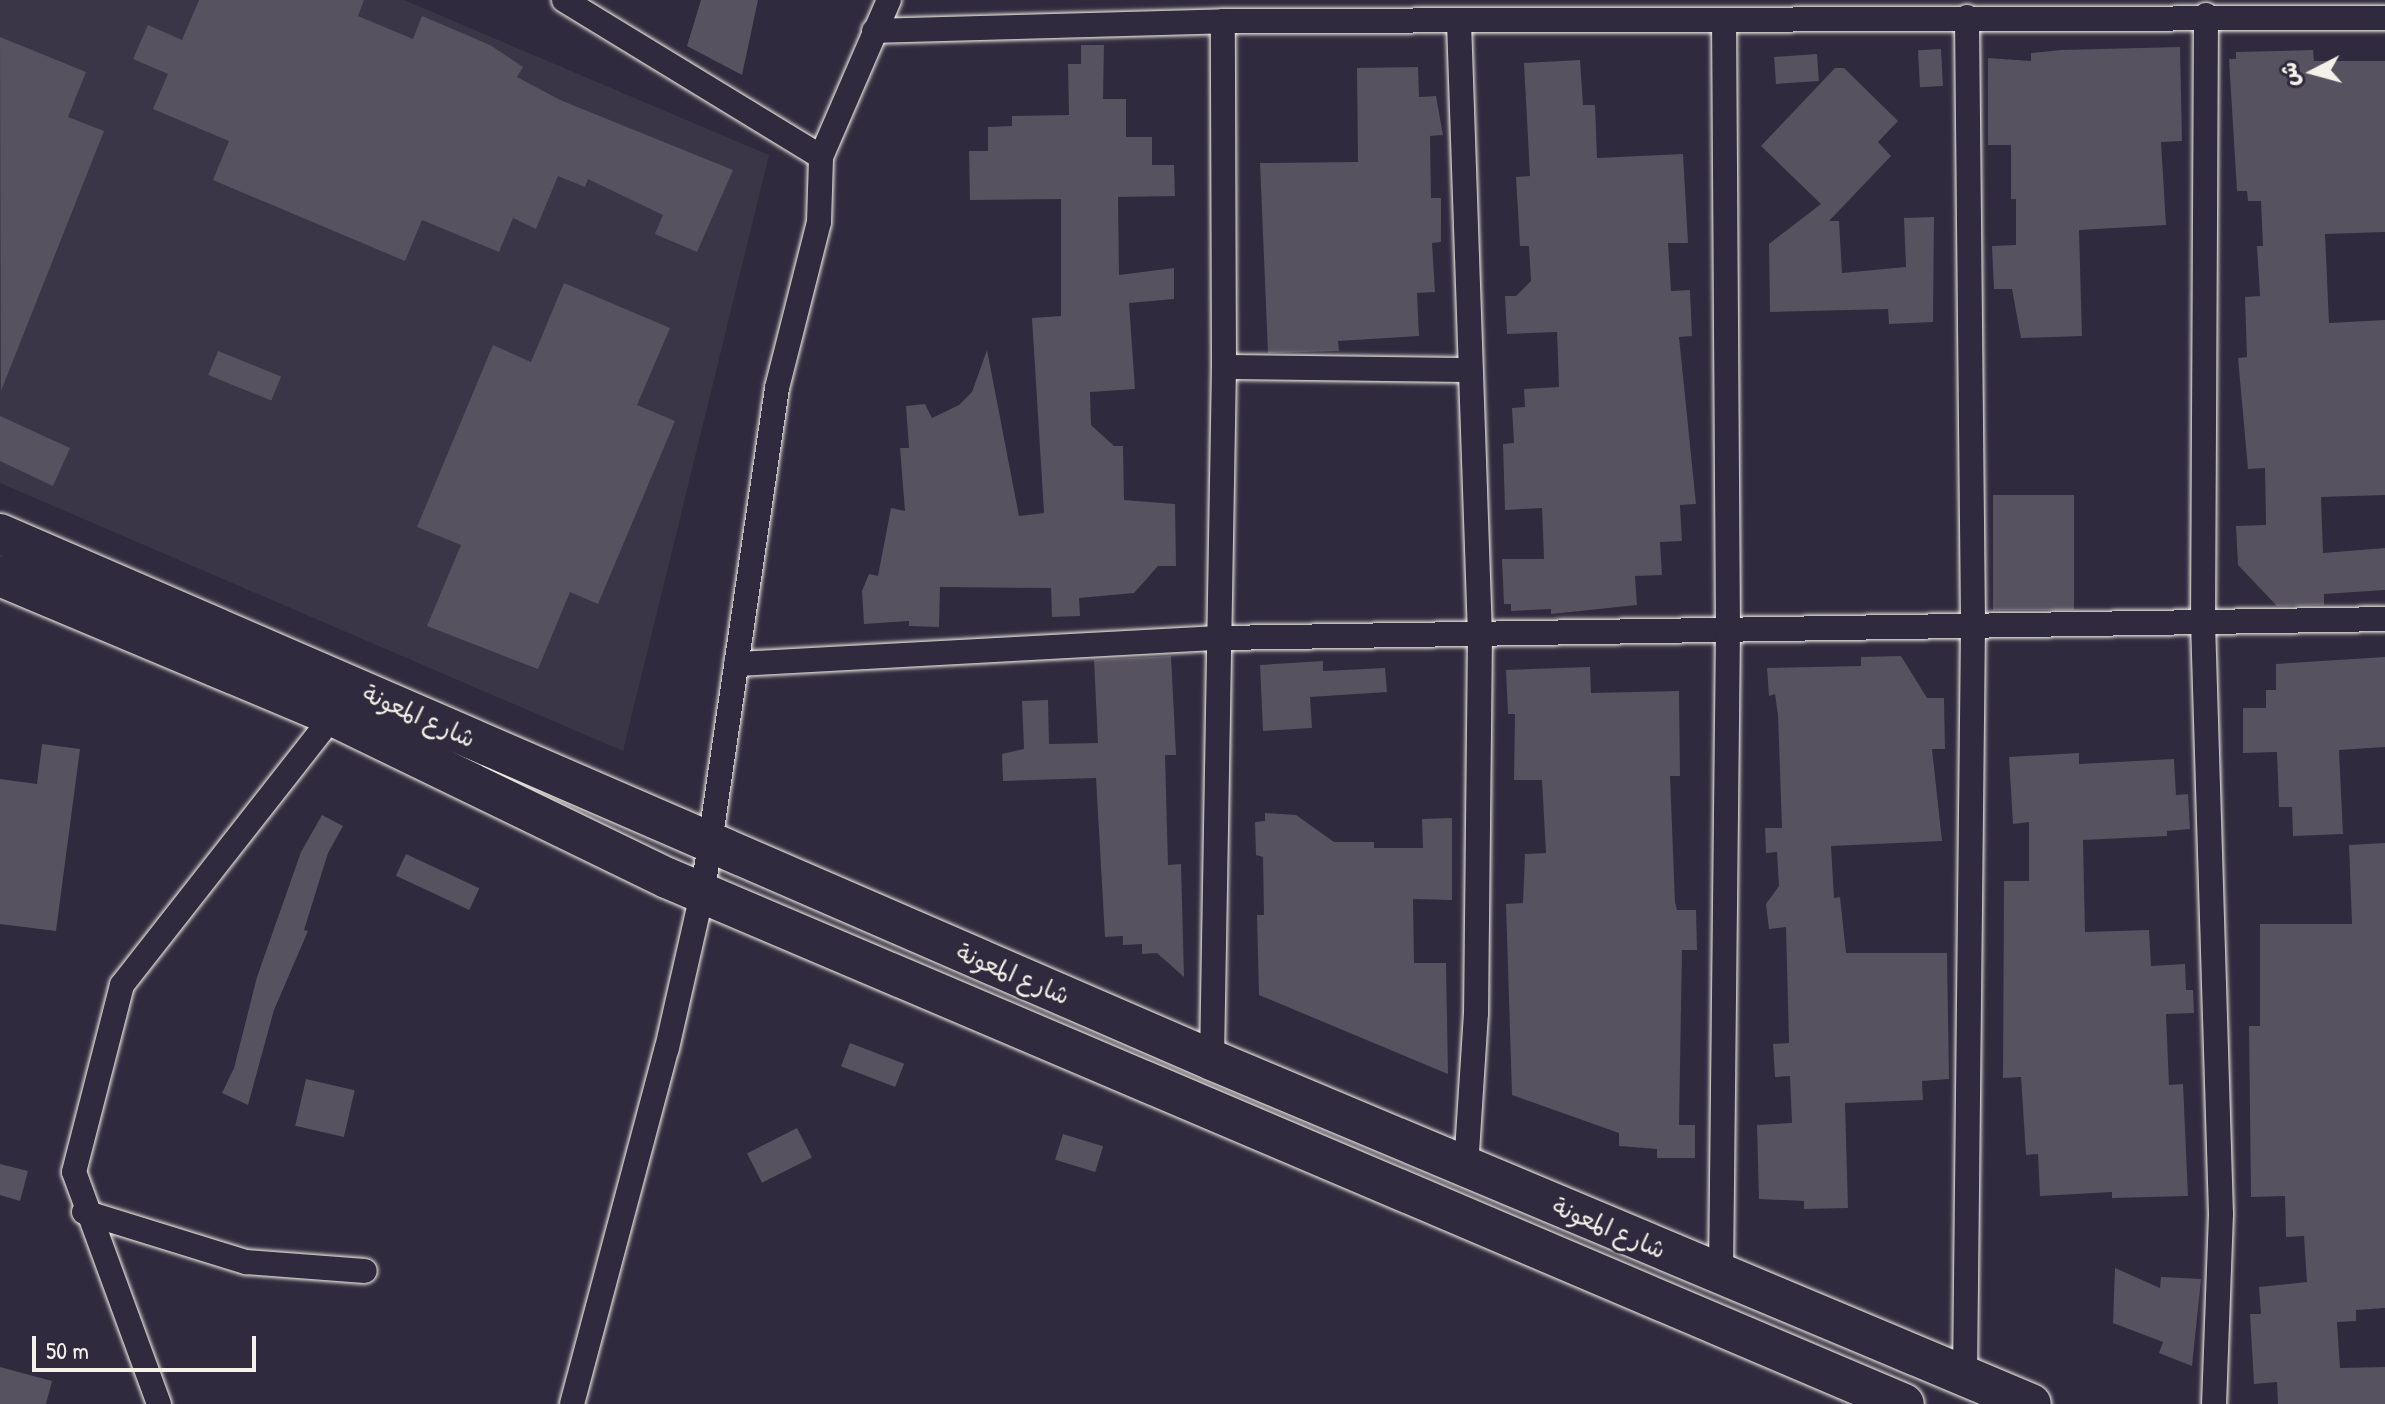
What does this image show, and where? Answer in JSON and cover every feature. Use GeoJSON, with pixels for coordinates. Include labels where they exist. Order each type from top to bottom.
{"type":"FeatureCollection","features":[{"type":"Feature","properties":{"kind":"highway","name":"شارع المعونة"},"geometry":{"type":"LineString","coordinates":[[0,534],[1212,1060],[2031,1404]]}},
{"type":"Feature","properties":{"kind":"highway","name":"شارع المعونة"},"geometry":{"type":"LineString","coordinates":[[0,576],[333,716],[667,878],[703,890],[1902,1404]]}},
{"type":"Feature","properties":{"kind":"street"},"geometry":{"type":"LineString","coordinates":[[564,0],[597,9],[821,157]]}},
{"type":"Feature","properties":{"kind":"street"},"geometry":{"type":"LineString","coordinates":[[572,1404],[667,1048],[703,890],[707,842],[777,388],[819,222],[821,157],[889,0]]}},
{"type":"Feature","properties":{"kind":"street"},"geometry":{"type":"LineString","coordinates":[[874,31],[1223,21],[1324,12],[1459,22],[1571,10],[1724,20],[1801,9],[1967,17],[2060,8],[2206,15],[2287,9],[2385,18]]}},
{"type":"Feature","properties":{"kind":"street"},"geometry":{"type":"LineString","coordinates":[[2206,15],[2203,622],[2220,1199],[2214,1404]]}},
{"type":"Feature","properties":{"kind":"street"},"geometry":{"type":"LineString","coordinates":[[1965,1377],[1973,623],[1967,17]]}},
{"type":"Feature","properties":{"kind":"street"},"geometry":{"type":"LineString","coordinates":[[1721,1275],[1728,633],[1724,20]]}},
{"type":"Feature","properties":{"kind":"street"},"geometry":{"type":"LineString","coordinates":[[1212,1060],[1224,367],[1223,21]]}},
{"type":"Feature","properties":{"kind":"street"},"geometry":{"type":"LineString","coordinates":[[1459,22],[1480,635],[1476,1013],[1466,1168]]}},
{"type":"Feature","properties":{"kind":"street"},"geometry":{"type":"LineString","coordinates":[[1224,367],[1470,370]]}},
{"type":"Feature","properties":{"kind":"street"},"geometry":{"type":"LineString","coordinates":[[736,664],[1220,638],[1728,633],[1973,623],[2385,619]]}},
{"type":"Feature","properties":{"kind":"street"},"geometry":{"type":"LineString","coordinates":[[159,1404],[84,1212],[74,1172],[122,985],[333,716]]}},
{"type":"Feature","properties":{"kind":"street"},"geometry":{"type":"LineString","coordinates":[[84,1212],[246,1262],[365,1271]]}},
{"type":"Feature","properties":{"kind":"shaded area"},"geometry":{"type":"Polygon","coordinates":[[[0,0],[404,0],[769,155],[623,751],[0,483],[0,0]]]}},
{"type":"Feature","properties":{"kind":"building"},"geometry":{"type":"Polygon","coordinates":[[[199,0],[364,0],[358,16],[413,39],[422,16],[490,45],[523,67],[517,77],[560,100],[733,170],[697,252],[655,234],[663,215],[588,179],[585,187],[558,176],[536,229],[513,218],[499,252],[422,220],[405,261],[213,180],[229,141],[153,109],[168,74],[133,59],[148,25],[182,40],[199,0]]]}},
{"type":"Feature","properties":{"kind":"building"},"geometry":{"type":"Polygon","coordinates":[[[701,0],[758,0],[742,75],[687,46],[701,0]]]}},
{"type":"Feature","properties":{"kind":"building"},"geometry":{"type":"Polygon","coordinates":[[[0,37],[86,72],[68,117],[104,131],[1,391],[0,37]]]}},
{"type":"Feature","properties":{"kind":"building"},"geometry":{"type":"Polygon","coordinates":[[[1081,45],[1104,45],[1103,99],[1126,99],[1126,137],[1152,137],[1152,165],[1174,165],[1175,196],[1118,197],[1119,275],[1174,268],[1174,299],[1129,303],[1135,389],[1090,392],[1091,425],[1114,446],[1123,446],[1124,500],[1175,504],[1176,566],[1158,566],[1134,593],[1079,598],[1080,616],[1052,617],[1051,588],[940,587],[939,627],[909,626],[909,621],[864,624],[862,591],[869,574],[878,576],[891,508],[905,511],[900,448],[909,448],[906,406],[925,404],[932,418],[959,405],[972,392],[987,350],[1019,516],[1044,513],[1032,318],[1061,316],[1061,199],[970,200],[969,151],[988,151],[988,127],[1012,126],[1012,116],[1069,115],[1068,64],[1081,64],[1081,45]]]}},
{"type":"Feature","properties":{"kind":"building"},"geometry":{"type":"Polygon","coordinates":[[[2180,47],[2182,141],[2161,142],[2166,225],[2079,230],[2082,336],[2021,338],[2012,289],[1994,289],[1992,246],[2016,245],[2016,199],[2011,199],[2011,145],[1988,145],[1988,58],[2031,61],[2031,53],[2061,50],[2180,47]]]}},
{"type":"Feature","properties":{"kind":"building"},"geometry":{"type":"Polygon","coordinates":[[[1941,49],[1943,86],[1920,87],[1918,50],[1941,49]]]}},
{"type":"Feature","properties":{"kind":"building"},"geometry":{"type":"Polygon","coordinates":[[[2313,50],[2314,61],[2385,61],[2385,232],[2325,234],[2329,323],[2385,320],[2385,495],[2321,497],[2323,553],[2385,548],[2385,590],[2324,594],[2324,605],[2277,606],[2238,565],[2236,526],[2266,525],[2265,468],[2248,469],[2238,358],[2247,357],[2245,297],[2260,296],[2257,246],[2263,246],[2261,201],[2248,201],[2247,191],[2237,191],[2229,59],[2236,59],[2236,52],[2313,50]]]}},
{"type":"Feature","properties":{"kind":"building"},"geometry":{"type":"Polygon","coordinates":[[[1817,54],[1819,81],[1776,84],[1774,57],[1817,54]]]}},
{"type":"Feature","properties":{"kind":"building"},"geometry":{"type":"Polygon","coordinates":[[[1580,60],[1583,105],[1595,105],[1597,158],[1683,154],[1688,243],[1668,243],[1671,291],[1690,290],[1692,336],[1679,337],[1696,504],[1680,505],[1682,541],[1660,542],[1662,575],[1635,576],[1637,605],[1551,614],[1551,609],[1511,611],[1511,604],[1504,604],[1502,559],[1544,559],[1542,508],[1505,510],[1503,444],[1514,443],[1512,408],[1525,407],[1524,389],[1559,387],[1557,332],[1507,334],[1505,296],[1516,296],[1531,281],[1529,246],[1520,246],[1516,177],[1530,176],[1524,63],[1580,60]]]}},
{"type":"Feature","properties":{"kind":"building"},"geometry":{"type":"Polygon","coordinates":[[[1418,67],[1419,97],[1436,96],[1443,135],[1430,136],[1431,198],[1441,198],[1441,242],[1432,243],[1435,292],[1417,293],[1419,336],[1338,341],[1339,351],[1268,353],[1260,163],[1358,162],[1357,68],[1418,67]]]}},
{"type":"Feature","properties":{"kind":"building"},"geometry":{"type":"Polygon","coordinates":[[[1835,68],[1844,68],[1898,121],[1878,142],[1891,156],[1829,221],[1839,221],[1842,273],[1906,267],[1904,218],[1934,217],[1933,322],[1889,324],[1888,309],[1770,312],[1769,244],[1821,204],[1761,146],[1835,68]]]}},
{"type":"Feature","properties":{"kind":"building"},"geometry":{"type":"Polygon","coordinates":[[[564,283],[670,328],[637,405],[675,421],[598,604],[570,592],[538,669],[427,626],[461,545],[417,527],[493,345],[531,362],[564,283]]]}},
{"type":"Feature","properties":{"kind":"building"},"geometry":{"type":"Polygon","coordinates":[[[218,351],[281,376],[271,401],[208,375],[218,351]]]}},
{"type":"Feature","properties":{"kind":"building"},"geometry":{"type":"Polygon","coordinates":[[[0,416],[70,448],[53,486],[0,461],[0,416]]]}},
{"type":"Feature","properties":{"kind":"building"},"geometry":{"type":"Polygon","coordinates":[[[1993,495],[2074,495],[2074,610],[1993,610],[1993,495]]]}},
{"type":"Feature","properties":{"kind":"building"},"geometry":{"type":"Polygon","coordinates":[[[1171,656],[1176,755],[1165,755],[1168,865],[1181,864],[1184,977],[1157,953],[1142,954],[1142,944],[1123,945],[1123,936],[1105,937],[1096,778],[1003,781],[1002,754],[1024,749],[1022,701],[1048,700],[1049,744],[1098,743],[1094,660],[1171,656]]]}},
{"type":"Feature","properties":{"kind":"building"},"geometry":{"type":"Polygon","coordinates":[[[1901,656],[1927,698],[1944,698],[1945,749],[1932,749],[1942,841],[1831,846],[1834,898],[1840,897],[1846,953],[1947,953],[1949,1079],[1922,1081],[1923,1100],[1845,1103],[1848,1208],[1804,1209],[1804,1201],[1759,1199],[1757,1125],[1792,1123],[1790,1076],[1775,1077],[1773,1044],[1789,1043],[1786,927],[1769,929],[1766,904],[1779,886],[1777,852],[1766,853],[1765,828],[1782,828],[1778,715],[1775,694],[1769,696],[1767,668],[1861,666],[1861,657],[1901,656]]]}},
{"type":"Feature","properties":{"kind":"building"},"geometry":{"type":"Polygon","coordinates":[[[2385,657],[2385,747],[2339,750],[2343,834],[2293,836],[2292,807],[2279,807],[2277,752],[2243,753],[2243,708],[2266,708],[2266,690],[2276,690],[2276,664],[2385,657]]]}},
{"type":"Feature","properties":{"kind":"building"},"geometry":{"type":"Polygon","coordinates":[[[1323,661],[1323,671],[1385,668],[1387,692],[1310,697],[1312,728],[1263,731],[1260,665],[1323,661]]]}},
{"type":"Feature","properties":{"kind":"building"},"geometry":{"type":"Polygon","coordinates":[[[1590,667],[1591,693],[1679,691],[1680,776],[1670,776],[1675,902],[1677,910],[1696,910],[1697,950],[1682,950],[1679,1125],[1695,1125],[1695,1158],[1657,1158],[1657,1149],[1619,1146],[1619,1133],[1512,1095],[1506,904],[1523,903],[1525,854],[1546,853],[1542,780],[1514,780],[1515,714],[1508,714],[1506,670],[1590,667]]]}},
{"type":"Feature","properties":{"kind":"building"},"geometry":{"type":"Polygon","coordinates":[[[42,744],[80,749],[56,931],[0,924],[0,779],[37,784],[42,744]]]}},
{"type":"Feature","properties":{"kind":"building"},"geometry":{"type":"Polygon","coordinates":[[[2079,753],[2079,764],[2174,759],[2176,795],[2188,794],[2190,829],[2167,831],[2167,836],[2083,840],[2085,932],[2149,930],[2151,966],[2185,964],[2186,990],[2193,990],[2194,1013],[2166,1014],[2169,1085],[2183,1084],[2188,1196],[2112,1198],[2112,1192],[2040,1196],[2038,1154],[2026,1155],[2021,1077],[2003,1078],[2004,881],[2029,881],[2029,822],[2013,824],[2009,757],[2079,753]]]}},
{"type":"Feature","properties":{"kind":"building"},"geometry":{"type":"Polygon","coordinates":[[[1265,813],[1296,815],[1334,842],[1374,842],[1374,848],[1423,848],[1422,819],[1452,818],[1452,900],[1413,899],[1414,963],[1446,963],[1448,1074],[1259,995],[1257,915],[1264,915],[1263,857],[1256,855],[1255,822],[1265,821],[1265,813]]]}},
{"type":"Feature","properties":{"kind":"building"},"geometry":{"type":"Polygon","coordinates":[[[322,815],[343,826],[328,853],[304,930],[308,931],[274,1010],[248,1105],[222,1093],[234,1068],[257,977],[301,852],[322,815]]]}},
{"type":"Feature","properties":{"kind":"building"},"geometry":{"type":"Polygon","coordinates":[[[2385,843],[2385,1308],[2356,1310],[2356,1321],[2337,1322],[2340,1368],[2385,1367],[2385,1404],[2278,1404],[2277,1382],[2254,1384],[2250,1314],[2261,1314],[2259,1287],[2307,1282],[2304,1236],[2286,1237],[2285,1196],[2251,1197],[2249,1026],[2260,1026],[2260,924],[2352,924],[2349,845],[2385,843]]]}},
{"type":"Feature","properties":{"kind":"building"},"geometry":{"type":"Polygon","coordinates":[[[406,854],[479,888],[469,910],[396,876],[406,854]]]}},
{"type":"Feature","properties":{"kind":"building"},"geometry":{"type":"Polygon","coordinates":[[[850,1043],[904,1064],[895,1087],[841,1066],[850,1043]]]}},
{"type":"Feature","properties":{"kind":"building"},"geometry":{"type":"Polygon","coordinates":[[[306,1079],[355,1090],[344,1137],[295,1126],[306,1079]]]}},
{"type":"Feature","properties":{"kind":"building"},"geometry":{"type":"Polygon","coordinates":[[[797,1128],[812,1157],[762,1183],[747,1153],[797,1128]]]}},
{"type":"Feature","properties":{"kind":"building"},"geometry":{"type":"Polygon","coordinates":[[[1063,1134],[1103,1146],[1095,1172],[1055,1160],[1063,1134]]]}},
{"type":"Feature","properties":{"kind":"building"},"geometry":{"type":"Polygon","coordinates":[[[0,1164],[28,1171],[20,1201],[0,1195],[0,1164]]]}},
{"type":"Feature","properties":{"kind":"building"},"geometry":{"type":"Polygon","coordinates":[[[2115,1268],[2160,1288],[2161,1277],[2201,1279],[2192,1366],[2159,1353],[2163,1342],[2113,1323],[2115,1268]]]}},
{"type":"Feature","properties":{"kind":"building"},"geometry":{"type":"Polygon","coordinates":[[[0,1367],[52,1381],[46,1404],[0,1404],[0,1367]]]}}]}
